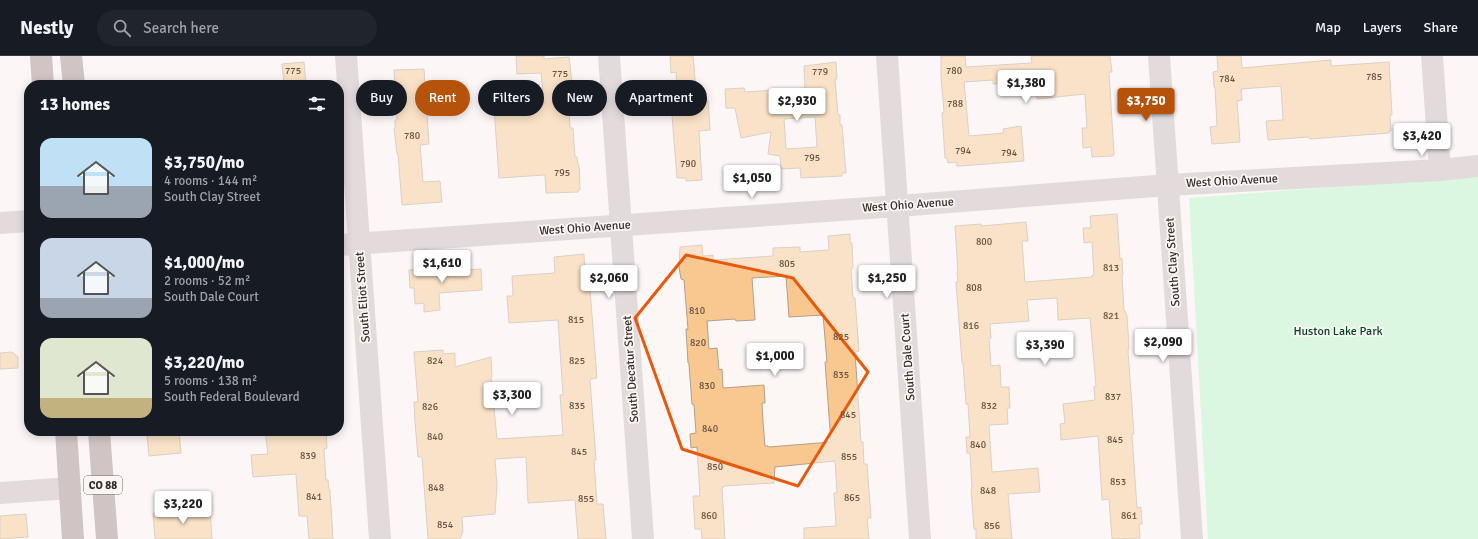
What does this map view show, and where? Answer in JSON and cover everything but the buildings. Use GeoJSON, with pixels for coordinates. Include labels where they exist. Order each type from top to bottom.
{"type":"FeatureCollection","features":[{"type":"Feature","properties":{"kind":"main road"},"geometry":{"type":"LineString","coordinates":[[41,56],[43,80]]}},
{"type":"Feature","properties":{"kind":"main road"},"geometry":{"type":"LineString","coordinates":[[72,56],[74,80]]}},
{"type":"Feature","properties":{"kind":"main road","name":"CO 88"},"geometry":{"type":"LineString","coordinates":[[66,436],[73,539]]}},
{"type":"Feature","properties":{"kind":"main road","name":"CO 88"},"geometry":{"type":"LineString","coordinates":[[99,436],[107,539]]}},
{"type":"Feature","properties":{"kind":"street","name":"South Eliot Street"},"geometry":{"type":"LineString","coordinates":[[346,56],[349,244],[380,539]]}},
{"type":"Feature","properties":{"kind":"street","name":"South Decatur Street"},"geometry":{"type":"LineString","coordinates":[[609,56],[643,539]]}},
{"type":"Feature","properties":{"kind":"street","name":"South Dale Court"},"geometry":{"type":"LineString","coordinates":[[887,56],[920,539]]}},
{"type":"Feature","properties":{"kind":"street","name":"South Clay Street"},"geometry":{"type":"LineString","coordinates":[[1159,56],[1192,539]]}},
{"type":"Feature","properties":{"kind":"street"},"geometry":{"type":"LineString","coordinates":[[1432,56],[1440,170]]}},
{"type":"Feature","properties":{"kind":"street","name":"West Ohio Avenue"},"geometry":{"type":"LineString","coordinates":[[349,244],[898,206],[1168,185],[1440,170],[1478,166]]}},
{"type":"Feature","properties":{"kind":"street"},"geometry":{"type":"LineString","coordinates":[[0,223],[24,221]]}},
{"type":"Feature","properties":{"kind":"street"},"geometry":{"type":"LineString","coordinates":[[0,493],[70,488]]}},
{"type":"Feature","properties":{"kind":"highlighted area"},"geometry":{"type":"Polygon","coordinates":[[[686,255],[793,278],[868,372],[798,486],[682,449],[635,318],[686,255]]]}},
{"type":"Feature","properties":{"kind":"green space","name":"Huston Lake Park"},"geometry":{"type":"Polygon","coordinates":[[[1478,176],[1478,539],[1208,539],[1189,198],[1478,176]]]}}]}
